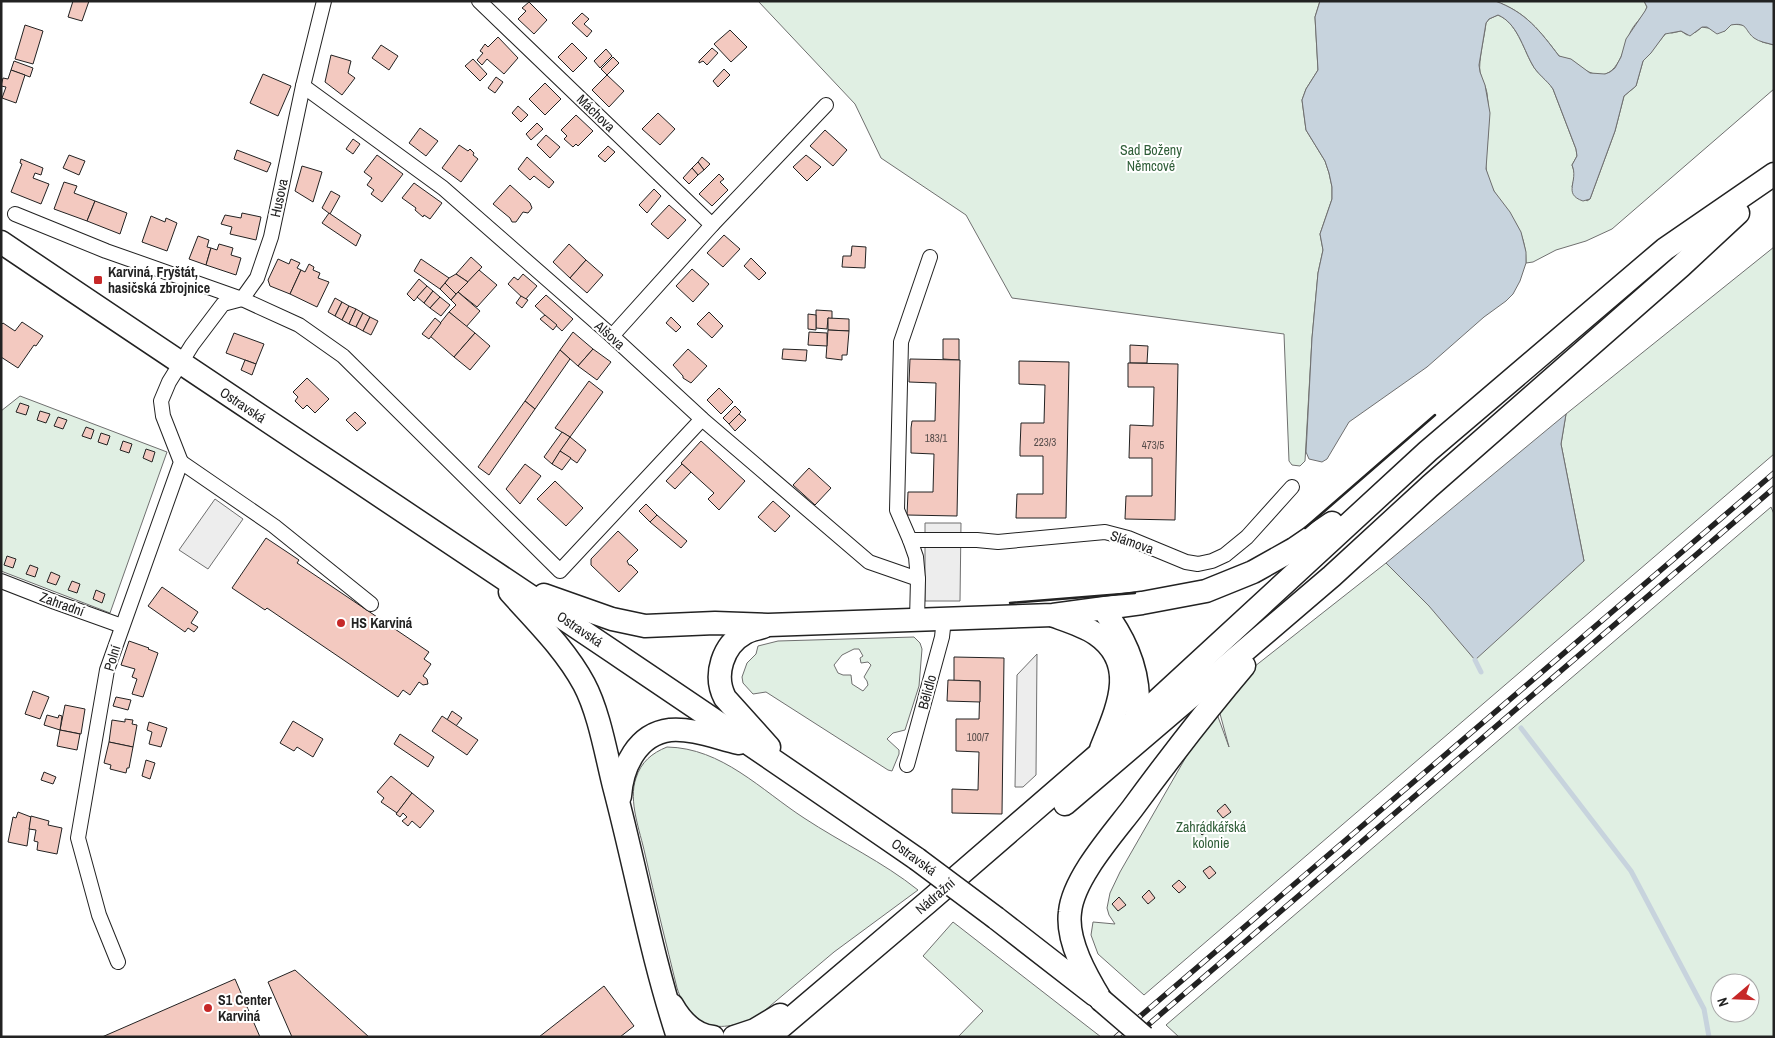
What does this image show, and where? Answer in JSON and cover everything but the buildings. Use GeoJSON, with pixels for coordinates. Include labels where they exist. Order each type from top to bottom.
{"type":"FeatureCollection","features":[{"type":"Feature","properties":{"kind":"main road"},"geometry":{"type":"LineString","coordinates":[[1108,757],[1136,720],[1428,451],[1665,249],[1774,174]]}},
{"type":"Feature","properties":{"kind":"main road"},"geometry":{"type":"LineString","coordinates":[[787,1037],[962,892],[1108,757],[1290,612],[1430,486],[1681,266],[1774,180]]}},
{"type":"Feature","properties":{"kind":"main road","name":"Ostravská"},"geometry":{"type":"LineString","coordinates":[[1,242],[754,746],[917,859],[1101,1000],[1144,1037]]}},
{"type":"Feature","properties":{"kind":"main road"},"geometry":{"type":"LineString","coordinates":[[512,584],[612,619],[636,625],[715,623],[768,626],[1053,616],[1103,609],[1175,598],[1206,591],[1253,572],[1294,549],[1338,519],[1428,451]]}},
{"type":"Feature","properties":{"kind":"main road"},"geometry":{"type":"LineString","coordinates":[[486,566],[559,646],[584,685],[598,725],[619,804],[664,994],[675,1032]]}},
{"type":"Feature","properties":{"kind":"main road"},"geometry":{"type":"LineString","coordinates":[[1103,609],[1118,629],[1130,653],[1138,687],[1136,720]]}},
{"type":"Feature","properties":{"kind":"main road"},"geometry":{"type":"LineString","coordinates":[[1101,1000],[1083,966],[1071,932],[1070,912],[1077,889],[1109,839],[1183,740],[1290,612]]}},
{"type":"Feature","properties":{"kind":"main road"},"geometry":{"type":"LineString","coordinates":[[1053,616],[1097,635],[1106,644],[1119,663],[1122,691],[1108,757]]}},
{"type":"Feature","properties":{"kind":"main road"},"geometry":{"type":"LineString","coordinates":[[768,626],[746,633],[733,642],[726,651],[722,660],[722,692],[790,771]]}},
{"type":"Feature","properties":{"kind":"main road"},"geometry":{"type":"LineString","coordinates":[[619,804],[622,777],[632,754],[640,745],[660,732],[670,730],[688,731],[754,746]]}},
{"type":"Feature","properties":{"kind":"main road","name":"Nádražní"},"geometry":{"type":"LineString","coordinates":[[769,1037],[828,986],[1108,757]]}},
{"type":"Feature","properties":{"kind":"main road"},"geometry":{"type":"LineString","coordinates":[[734,1037],[755,1030],[828,986]]}},
{"type":"Feature","properties":{"kind":"main road"},"geometry":{"type":"LineString","coordinates":[[664,994],[685,1023],[700,1033],[713,1037]]}},
{"type":"Feature","properties":{"kind":"street","name":"Husova"},"geometry":{"type":"LineString","coordinates":[[242,299],[257,278],[272,237],[303,86],[324,1]]}},
{"type":"Feature","properties":{"kind":"street","name":"Máchova"},"geometry":{"type":"LineString","coordinates":[[479,1],[712,225]]}},
{"type":"Feature","properties":{"kind":"street","name":"Alšova"},"geometry":{"type":"LineString","coordinates":[[303,86],[443,188],[612,336],[702,419],[869,562],[918,579]]}},
{"type":"Feature","properties":{"kind":"street"},"geometry":{"type":"LineString","coordinates":[[612,336],[712,225],[826,106]]}},
{"type":"Feature","properties":{"kind":"street"},"geometry":{"type":"LineString","coordinates":[[15,214],[106,251],[242,299],[299,325],[343,356],[560,571],[702,419]]}},
{"type":"Feature","properties":{"kind":"street"},"geometry":{"type":"LineString","coordinates":[[916,620],[918,579],[916,557],[897,510],[900,342],[930,257]]}},
{"type":"Feature","properties":{"kind":"street"},"geometry":{"type":"LineString","coordinates":[[242,299],[223,304],[192,345],[161,401],[163,416],[181,462],[274,526],[371,604]]}},
{"type":"Feature","properties":{"kind":"street","name":"Polní"},"geometry":{"type":"LineString","coordinates":[[118,962],[99,915],[78,838],[108,670],[181,462]]}},
{"type":"Feature","properties":{"kind":"street","name":"Slámova"},"geometry":{"type":"LineString","coordinates":[[910,540],[977,540],[998,542],[1105,532],[1128,538],[1186,562],[1198,564],[1212,561],[1225,555],[1247,537],[1292,487]]}},
{"type":"Feature","properties":{"kind":"street","name":"Zahradní"},"geometry":{"type":"LineString","coordinates":[[1,581],[122,626]]}},
{"type":"Feature","properties":{"kind":"street","name":"Bělidlo"},"geometry":{"type":"LineString","coordinates":[[907,764],[942,637],[944,619]]}},
{"type":"Feature","properties":{"kind":"green space","name":"Sad Boženy Němcové"},"geometry":{"type":"Polygon","coordinates":[[[758,1],[1320,1],[1315,17],[1318,70],[1306,89],[1302,100],[1306,130],[1325,161],[1332,187],[1332,199],[1320,234],[1323,250],[1318,273],[1312,338],[1305,461],[1300,466],[1292,465],[1289,461],[1284,334],[1012,298],[966,215],[881,158],[855,104],[758,1]]]}},
{"type":"Feature","properties":{"kind":"green space"},"geometry":{"type":"Polygon","coordinates":[[[1495,1],[1644,1],[1647,7],[1632,29],[1617,64],[1606,74],[1598,75],[1587,71],[1571,60],[1559,56],[1531,23],[1506,5],[1495,1]]]}},
{"type":"Feature","properties":{"kind":"green space"},"geometry":{"type":"Polygon","coordinates":[[[1498,15],[1505,19],[1515,30],[1534,68],[1553,89],[1576,149],[1577,156],[1572,165],[1575,174],[1572,187],[1587,201],[1590,199],[1615,131],[1624,96],[1636,86],[1643,61],[1667,32],[1681,31],[1687,35],[1696,32],[1702,27],[1725,31],[1731,24],[1743,25],[1762,42],[1774,45],[1774,89],[1612,229],[1586,241],[1556,250],[1533,262],[1526,263],[1522,236],[1517,225],[1493,189],[1486,166],[1488,102],[1480,72],[1480,62],[1486,23],[1489,19],[1498,15]]]}},
{"type":"Feature","properties":{"kind":"green space","name":"Zahrádkářská kolonie"},"geometry":{"type":"Polygon","coordinates":[[[1774,247],[1774,454],[1144,995],[1098,954],[1091,935],[1093,922],[1115,924],[1107,908],[1110,893],[1120,872],[1190,750],[1217,714],[1229,747],[1219,710],[1245,674],[1386,563],[1429,606],[1584,561],[1561,444],[1566,414],[1774,247]]]}},
{"type":"Feature","properties":{"kind":"green space"},"geometry":{"type":"Polygon","coordinates":[[[20,396],[167,452],[110,613],[1,571],[1,411],[20,396]]]}},
{"type":"Feature","properties":{"kind":"green space"},"geometry":{"type":"Polygon","coordinates":[[[1771,507],[1774,514],[1774,1037],[1179,1037],[1166,1025],[1771,507]]]}},
{"type":"Feature","properties":{"kind":"green space"},"geometry":{"type":"Polygon","coordinates":[[[914,637],[920,643],[922,649],[919,686],[905,730],[893,733],[887,739],[899,750],[892,771],[766,692],[753,694],[743,683],[742,677],[747,663],[756,654],[758,646],[778,641],[914,637]],[[854,649],[842,655],[834,665],[838,673],[851,675],[852,684],[863,691],[868,685],[864,677],[871,665],[868,662],[861,663],[860,658],[863,656],[859,649],[854,649]]]}},
{"type":"Feature","properties":{"kind":"green space"},"geometry":{"type":"Polygon","coordinates":[[[667,747],[687,749],[706,755],[740,772],[804,818],[891,870],[918,890],[834,952],[757,1017],[730,1026],[708,1025],[698,1020],[690,1013],[677,988],[634,806],[634,787],[641,767],[652,755],[667,747]]]}},
{"type":"Feature","properties":{"kind":"green space"},"geometry":{"type":"Polygon","coordinates":[[[953,922],[1101,1037],[958,1037],[983,1011],[923,956],[953,922]]]}},
{"type":"Feature","properties":{"kind":"shaded area"},"geometry":{"type":"Polygon","coordinates":[[[1320,1],[1495,1],[1506,5],[1532,23],[1559,56],[1571,59],[1590,73],[1605,74],[1615,68],[1621,57],[1626,39],[1647,7],[1644,1],[1774,1],[1774,45],[1756,39],[1745,27],[1736,24],[1717,34],[1707,27],[1702,27],[1690,36],[1681,31],[1665,34],[1643,61],[1636,86],[1624,96],[1615,131],[1590,199],[1583,201],[1573,195],[1574,171],[1572,165],[1577,156],[1576,149],[1553,89],[1534,68],[1519,36],[1510,24],[1498,15],[1489,19],[1486,23],[1479,65],[1490,113],[1486,169],[1494,191],[1510,212],[1521,232],[1526,252],[1526,263],[1520,281],[1513,294],[1506,301],[1484,317],[1427,367],[1349,422],[1327,459],[1322,462],[1309,459],[1306,452],[1312,338],[1318,273],[1323,250],[1320,234],[1332,199],[1332,187],[1325,161],[1306,130],[1302,100],[1306,89],[1318,70],[1315,17],[1320,1]]]}},
{"type":"Feature","properties":{"kind":"shaded area"},"geometry":{"type":"Polygon","coordinates":[[[1566,414],[1561,444],[1584,561],[1475,660],[1429,606],[1386,563],[1566,414]]]}},
{"type":"Feature","properties":{"kind":"shaded area"},"geometry":{"type":"Polygon","coordinates":[[[215,499],[243,519],[208,569],[179,550],[215,499]]]}},
{"type":"Feature","properties":{"kind":"shaded area"},"geometry":{"type":"Polygon","coordinates":[[[925,523],[961,523],[960,601],[925,601],[925,523]]]}},
{"type":"Feature","properties":{"kind":"shaded area"},"geometry":{"type":"Polygon","coordinates":[[[1037,654],[1036,775],[1023,787],[1015,787],[1017,675],[1037,654]]]}},
{"type":"Feature","properties":{"kind":"waterway"},"geometry":{"type":"LineString","coordinates":[[1475,660],[1481,672]]}},
{"type":"Feature","properties":{"kind":"waterway"},"geometry":{"type":"LineString","coordinates":[[1521,728],[1631,871],[1704,1009],[1709,1037]]}},
{"type":"Feature","properties":{"kind":"railway"},"geometry":{"type":"LineString","coordinates":[[1116,1037],[1774,473]]}},
{"type":"Feature","properties":{"kind":"railway"},"geometry":{"type":"LineString","coordinates":[[1134,1037],[1774,488]]}},
{"type":"Feature","properties":{"kind":"wall"},"geometry":{"type":"LineString","coordinates":[[1305,528],[1435,415]]}},
{"type":"Feature","properties":{"kind":"wall"},"geometry":{"type":"LineString","coordinates":[[1010,603],[1135,593]]}},
{"type":"Feature","properties":{"kind":"place","name":"Karviná, Fryštát, hasičská zbrojnice"},"geometry":{"type":"Point","coordinates":[98,280]}},
{"type":"Feature","properties":{"kind":"place","name":"HS Karviná"},"geometry":{"type":"Point","coordinates":[341,623]}},
{"type":"Feature","properties":{"kind":"place","name":"S1 Center Karviná"},"geometry":{"type":"Point","coordinates":[208,1008]}}]}
